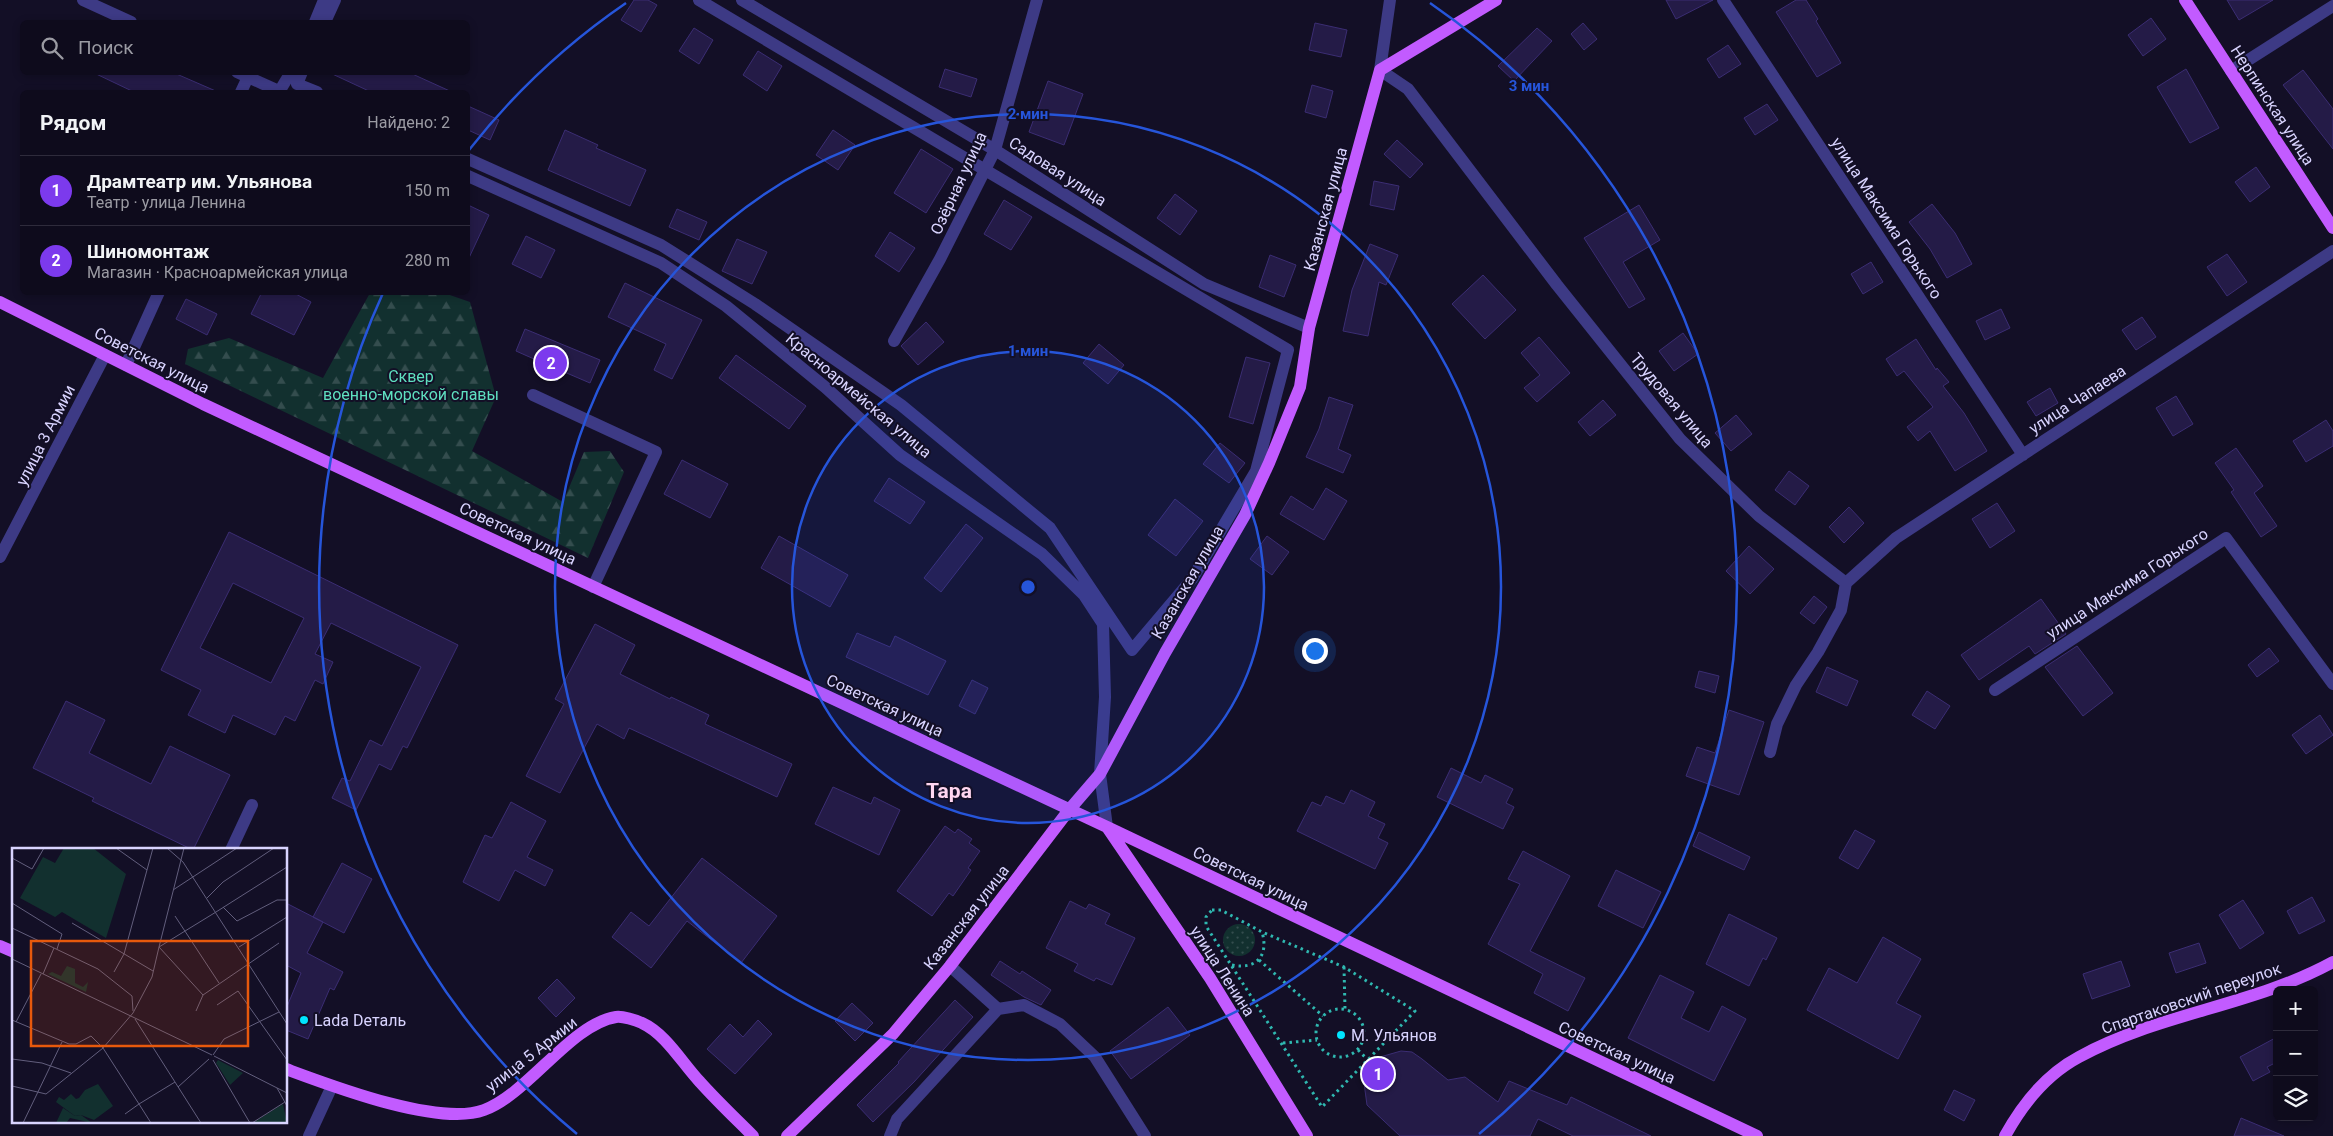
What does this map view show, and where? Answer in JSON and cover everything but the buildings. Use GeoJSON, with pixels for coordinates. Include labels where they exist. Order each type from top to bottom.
{"type":"FeatureCollection","features":[{"type":"Feature","properties":{"kind":"main road"},"geometry":{"type":"LineString","coordinates":[[1380,70],[1496,0]]}},
{"type":"Feature","properties":{"kind":"main road","name":"Нерпинская улица"},"geometry":{"type":"LineString","coordinates":[[2185,0],[2333,228]]}},
{"type":"Feature","properties":{"kind":"main road","name":"Казанская улица"},"geometry":{"type":"LineString","coordinates":[[786,1136],[893,1034],[950,966],[1069,810],[1100,774],[1164,653],[1245,515],[1269,463],[1300,387],[1309,328],[1380,70]]}},
{"type":"Feature","properties":{"kind":"main road","name":"Советская улица"},"geometry":{"type":"LineString","coordinates":[[0,302],[204,404],[1107,827],[1757,1136]]}},
{"type":"Feature","properties":{"kind":"main road","name":"улица Ленина"},"geometry":{"type":"LineString","coordinates":[[1107,827],[1210,978],[1307,1136]]}},
{"type":"Feature","properties":{"kind":"main road"},"geometry":{"type":"LineString","coordinates":[[0,946],[12,951]]}},
{"type":"Feature","properties":{"kind":"main road","name":"Спартаковский переулок"},"geometry":{"type":"LineString","coordinates":[[2005,1136],[2016,1117],[2043,1084],[2078,1057],[2137,1031],[2269,990],[2333,962]]}},
{"type":"Feature","properties":{"kind":"main road","name":"улица 5 Армии"},"geometry":{"type":"LineString","coordinates":[[288,1070],[332,1086],[412,1108],[454,1114],[484,1110],[509,1094],[593,1025],[618,1016],[642,1023],[663,1039],[699,1082],[753,1136]]}},
{"type":"Feature","properties":{"kind":"street"},"geometry":{"type":"LineString","coordinates":[[83,0],[127,20]]}},
{"type":"Feature","properties":{"kind":"street"},"geometry":{"type":"LineString","coordinates":[[316,20],[324,0]]}},
{"type":"Feature","properties":{"kind":"street"},"geometry":{"type":"LineString","coordinates":[[326,20],[335,0]]}},
{"type":"Feature","properties":{"kind":"street"},"geometry":{"type":"LineString","coordinates":[[470,160],[661,245],[755,304],[901,405],[1050,528],[1132,650],[1192,579],[1256,471],[1288,350],[699,0]]}},
{"type":"Feature","properties":{"kind":"street","name":"Садовая улица"},"geometry":{"type":"LineString","coordinates":[[742,0],[995,150],[1204,284],[1309,328]]}},
{"type":"Feature","properties":{"kind":"street","name":"Озёрная улица"},"geometry":{"type":"LineString","coordinates":[[894,341],[995,150],[1037,0]]}},
{"type":"Feature","properties":{"kind":"street"},"geometry":{"type":"LineString","coordinates":[[1380,70],[1390,0]]}},
{"type":"Feature","properties":{"kind":"street","name":"улица Максима Горького"},"geometry":{"type":"LineString","coordinates":[[1723,0],[2023,455]]}},
{"type":"Feature","properties":{"kind":"street"},"geometry":{"type":"LineString","coordinates":[[2231,71],[2333,6]]}},
{"type":"Feature","properties":{"kind":"street","name":"Трудовая улица"},"geometry":{"type":"LineString","coordinates":[[1380,70],[1408,89],[1557,285],[1680,439],[1759,516],[1846,583]]}},
{"type":"Feature","properties":{"kind":"street"},"geometry":{"type":"LineString","coordinates":[[242,90],[242,75],[276,90]]}},
{"type":"Feature","properties":{"kind":"street"},"geometry":{"type":"LineString","coordinates":[[281,90],[289,75]]}},
{"type":"Feature","properties":{"kind":"street"},"geometry":{"type":"LineString","coordinates":[[301,75],[297,84],[312,90]]}},
{"type":"Feature","properties":{"kind":"street","name":"Красноармейская улица"},"geometry":{"type":"LineString","coordinates":[[470,177],[661,263],[726,306],[825,387],[900,455],[1042,554],[1084,596],[1103,624],[1106,697],[1100,774],[1107,827]]}},
{"type":"Feature","properties":{"kind":"street","name":"улица Чапаева"},"geometry":{"type":"LineString","coordinates":[[1846,583],[1896,538],[2333,251]]}},
{"type":"Feature","properties":{"kind":"street"},"geometry":{"type":"LineString","coordinates":[[126,365],[158,295]]}},
{"type":"Feature","properties":{"kind":"street","name":"улица 3 Армии"},"geometry":{"type":"LineString","coordinates":[[0,557],[105,354]]}},
{"type":"Feature","properties":{"kind":"street"},"geometry":{"type":"LineString","coordinates":[[533,395],[656,452],[593,587]]}},
{"type":"Feature","properties":{"kind":"street","name":"улица Максима Горького"},"geometry":{"type":"LineString","coordinates":[[1995,690],[2226,538],[2333,684]]}},
{"type":"Feature","properties":{"kind":"street"},"geometry":{"type":"LineString","coordinates":[[1770,752],[1778,724],[1796,685],[1818,652],[1841,610],[1846,583]]}},
{"type":"Feature","properties":{"kind":"street"},"geometry":{"type":"LineString","coordinates":[[232,848],[252,805]]}},
{"type":"Feature","properties":{"kind":"street"},"geometry":{"type":"LineString","coordinates":[[950,966],[998,1009]]}},
{"type":"Feature","properties":{"kind":"street"},"geometry":{"type":"LineString","coordinates":[[890,1136],[897,1119],[998,1009],[1024,1005],[1060,1024],[1095,1057],[1145,1136]]}},
{"type":"Feature","properties":{"kind":"street"},"geometry":{"type":"LineString","coordinates":[[309,1136],[332,1086]]}},
{"type":"Feature","properties":{"kind":"path"},"geometry":{"type":"LineString","coordinates":[[1217,910],[1221,910],[1262,932],[1344,967],[1415,1011],[1322,1107],[1232,965],[1206,926],[1206,917],[1209,913],[1217,910]]}},
{"type":"Feature","properties":{"kind":"path"},"geometry":{"type":"LineString","coordinates":[[1232,965],[1242,967],[1251,965],[1259,960],[1264,952],[1266,943],[1262,932]]}},
{"type":"Feature","properties":{"kind":"path"},"geometry":{"type":"LineString","coordinates":[[1259,960],[1323,1016]]}},
{"type":"Feature","properties":{"kind":"path"},"geometry":{"type":"LineString","coordinates":[[1344,967],[1345,1009]]}},
{"type":"Feature","properties":{"kind":"path"},"geometry":{"type":"LineString","coordinates":[[1345,1009],[1360,1018],[1365,1034],[1358,1050],[1351,1055],[1334,1057],[1320,1048],[1316,1040],[1316,1031],[1323,1016],[1329,1011],[1345,1009]]}},
{"type":"Feature","properties":{"kind":"path"},"geometry":{"type":"LineString","coordinates":[[1283,1044],[1316,1040]]}},
{"type":"Feature","properties":{"kind":"path"},"geometry":{"type":"LineString","coordinates":[[1358,1050],[1368,1060]]}},
{"type":"Feature","properties":{"kind":"green space","name":"Сквер военно-морской славы"},"geometry":{"type":"Polygon","coordinates":[[[369,295],[450,295],[470,302],[496,397],[472,451],[563,502],[584,452],[610,451],[624,472],[588,558],[185,364],[188,349],[229,338],[323,378],[369,295]]]}},
{"type":"Feature","properties":{"kind":"green space"},"geometry":{"type":"Polygon","coordinates":[[[1239,924],[1250,929],[1255,940],[1250,951],[1239,956],[1228,951],[1223,940],[1228,929],[1239,924]]]}},
{"type":"Feature","properties":{"kind":"place","name":"Шиномонтаж"},"geometry":{"type":"Point","coordinates":[551,363]}},
{"type":"Feature","properties":{"kind":"place","name":"Lada Dеталь"},"geometry":{"type":"Point","coordinates":[304,1020]}},
{"type":"Feature","properties":{"kind":"place","name":"М. Ульянов"},"geometry":{"type":"Point","coordinates":[1341,1035]}},
{"type":"Feature","properties":{"kind":"place","name":"Драмтеатр им. Ульянова"},"geometry":{"type":"Point","coordinates":[1378,1074]}},
{"type":"Feature","properties":{"kind":"district","name":"Тара"},"geometry":{"type":"Point","coordinates":[949,791]}}]}
